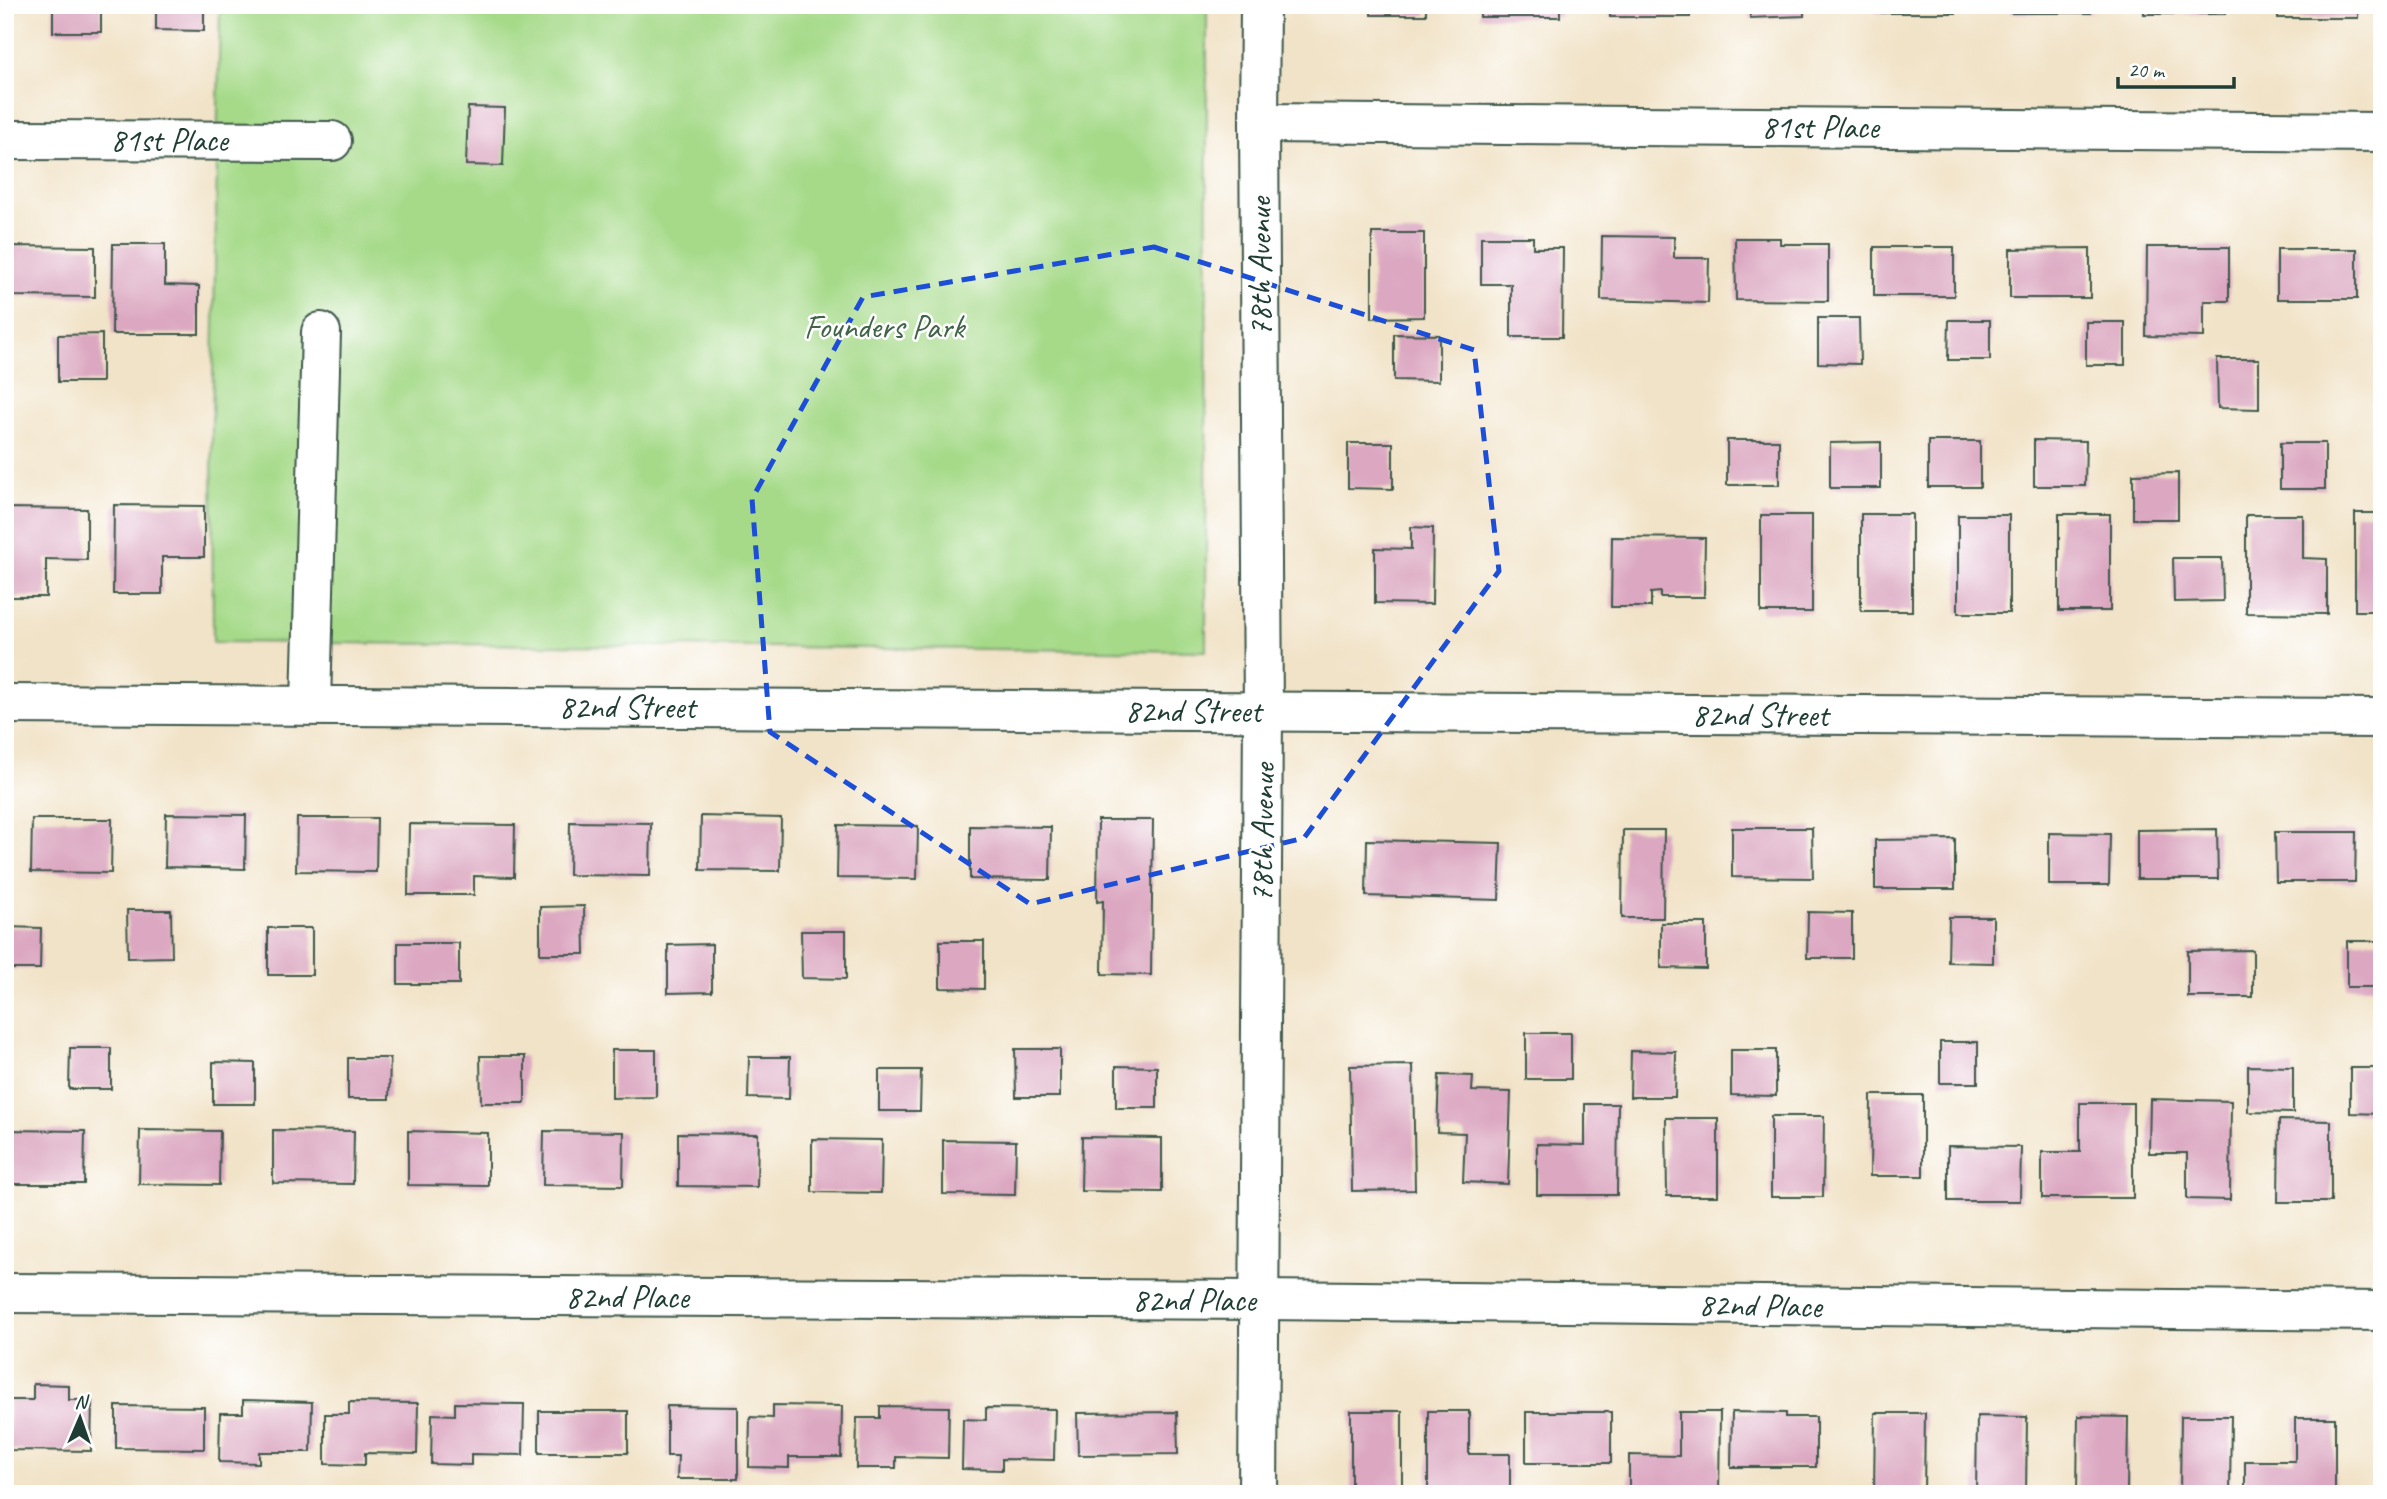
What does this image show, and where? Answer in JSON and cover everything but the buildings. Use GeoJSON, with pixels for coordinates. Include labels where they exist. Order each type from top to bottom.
{"type":"FeatureCollection","features":[{"type":"Feature","properties":{"kind":"street","name":"78th Avenue"},"geometry":{"type":"LineString","coordinates":[[1258,1494],[1264,712],[1260,5]]}},
{"type":"Feature","properties":{"kind":"street","name":"81st Place"},"geometry":{"type":"LineString","coordinates":[[1259,122],[2382,132]]}},
{"type":"Feature","properties":{"kind":"street","name":"81st Place"},"geometry":{"type":"LineString","coordinates":[[5,140],[332,141]]}},
{"type":"Feature","properties":{"kind":"street"},"geometry":{"type":"LineString","coordinates":[[310,704],[321,332]]}},
{"type":"Feature","properties":{"kind":"street","name":"82nd Street"},"geometry":{"type":"LineString","coordinates":[[5,704],[2382,718]]}},
{"type":"Feature","properties":{"kind":"street","name":"82nd Place"},"geometry":{"type":"LineString","coordinates":[[5,1293],[1258,1300],[2382,1311]]}},
{"type":"Feature","properties":{"kind":"highlighted area"},"geometry":{"type":"Polygon","coordinates":[[[1154,247],[1474,350],[1499,571],[1304,838],[1030,904],[770,732],[752,499],[863,297],[1154,247]]]}},
{"type":"Feature","properties":{"kind":"green space","name":"Founders Park"},"geometry":{"type":"Polygon","coordinates":[[[220,5],[1207,5],[1206,651],[213,642],[212,427],[220,5]]]}}]}
